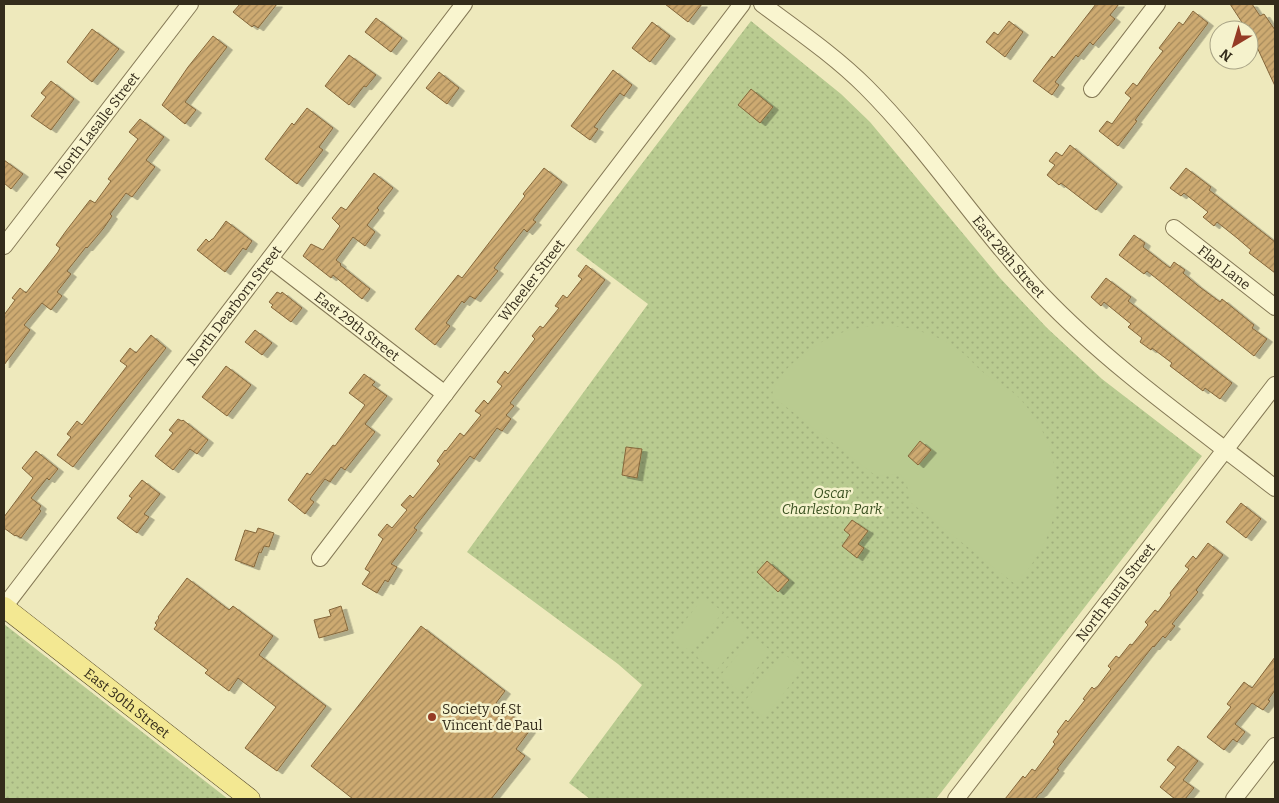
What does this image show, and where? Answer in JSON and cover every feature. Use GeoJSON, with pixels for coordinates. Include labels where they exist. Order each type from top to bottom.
{"type":"FeatureCollection","features":[{"type":"Feature","properties":{"kind":"main road","name":"East 30th Street"},"geometry":{"type":"LineString","coordinates":[[4,607],[250,799]]}},
{"type":"Feature","properties":{"kind":"street","name":"North Lasalle Street"},"geometry":{"type":"LineString","coordinates":[[4,246],[190,4]]}},
{"type":"Feature","properties":{"kind":"street","name":"North Dearborn Street"},"geometry":{"type":"LineString","coordinates":[[4,607],[464,4]]}},
{"type":"Feature","properties":{"kind":"street","name":"Wheeler Street"},"geometry":{"type":"LineString","coordinates":[[320,558],[742,4]]}},
{"type":"Feature","properties":{"kind":"street","name":"East 28th Street"},"geometry":{"type":"LineString","coordinates":[[762,4],[847,69],[866,87],[898,122],[1002,251],[1088,340],[1123,370],[1275,488]]}},
{"type":"Feature","properties":{"kind":"street"},"geometry":{"type":"LineString","coordinates":[[1092,89],[1157,4]]}},
{"type":"Feature","properties":{"kind":"street","name":"Flap Lane"},"geometry":{"type":"LineString","coordinates":[[1174,228],[1275,307]]}},
{"type":"Feature","properties":{"kind":"street","name":"East 29th Street"},"geometry":{"type":"LineString","coordinates":[[270,258],[445,394]]}},
{"type":"Feature","properties":{"kind":"street","name":"North Rural Street"},"geometry":{"type":"LineString","coordinates":[[959,798],[1275,385]]}},
{"type":"Feature","properties":{"kind":"street"},"geometry":{"type":"LineString","coordinates":[[1234,799],[1275,746]]}},
{"type":"Feature","properties":{"kind":"green space","name":"Oscar Charleston Park"},"geometry":{"type":"Polygon","coordinates":[[[751,21],[841,94],[870,122],[1000,278],[1047,328],[1102,379],[1202,456],[936,799],[590,799],[569,783],[642,685],[618,664],[467,552],[648,304],[576,250],[751,21]]]}},
{"type":"Feature","properties":{"kind":"green space"},"geometry":{"type":"Polygon","coordinates":[[[876,325],[920,331],[950,344],[962,352],[984,373],[1017,396],[1037,422],[1049,445],[1055,469],[1057,493],[1053,517],[1045,541],[1033,563],[1015,584],[910,502],[906,480],[899,474],[876,476],[772,396],[780,377],[808,351],[838,334],[876,325]]]}},
{"type":"Feature","properties":{"kind":"green space"},"geometry":{"type":"Polygon","coordinates":[[[704,597],[723,612],[691,652],[672,637],[704,597]]]}},
{"type":"Feature","properties":{"kind":"green space"},"geometry":{"type":"Polygon","coordinates":[[[728,617],[748,632],[715,672],[697,657],[728,617]]]}},
{"type":"Feature","properties":{"kind":"green space"},"geometry":{"type":"Polygon","coordinates":[[[4,624],[228,799],[4,799],[4,624]]]}},
{"type":"Feature","properties":{"kind":"green space"},"geometry":{"type":"Polygon","coordinates":[[[753,636],[771,651],[739,691],[720,676],[753,636]]]}},
{"type":"Feature","properties":{"kind":"green space"},"geometry":{"type":"Polygon","coordinates":[[[783,653],[803,669],[764,718],[744,702],[783,653]]]}},
{"type":"Feature","properties":{"kind":"building"},"geometry":{"type":"Polygon","coordinates":[[[240,4],[277,4],[258,28],[254,25],[252,27],[233,12],[240,4]]]}},
{"type":"Feature","properties":{"kind":"building"},"geometry":{"type":"Polygon","coordinates":[[[665,4],[702,4],[688,22],[665,4]]]}},
{"type":"Feature","properties":{"kind":"building"},"geometry":{"type":"Polygon","coordinates":[[[1096,4],[1119,4],[1110,15],[1115,19],[1093,45],[1090,42],[1078,57],[1076,55],[1055,82],[1059,85],[1052,95],[1033,81],[1052,56],[1054,58],[1096,4]]]}},
{"type":"Feature","properties":{"kind":"building"},"geometry":{"type":"Polygon","coordinates":[[[1230,4],[1252,4],[1260,16],[1264,14],[1275,30],[1275,86],[1259,52],[1259,20],[1240,20],[1230,4]]]}},
{"type":"Feature","properties":{"kind":"building"},"geometry":{"type":"Polygon","coordinates":[[[1193,11],[1208,23],[1135,120],[1137,121],[1118,146],[1099,131],[1107,121],[1112,124],[1131,98],[1125,93],[1133,83],[1137,86],[1163,51],[1159,48],[1179,22],[1183,25],[1193,11]]]}},
{"type":"Feature","properties":{"kind":"building"},"geometry":{"type":"Polygon","coordinates":[[[376,18],[402,38],[391,52],[365,32],[376,18]]]}},
{"type":"Feature","properties":{"kind":"building"},"geometry":{"type":"Polygon","coordinates":[[[1009,21],[1023,32],[1005,57],[986,42],[994,32],[998,35],[1009,21]]]}},
{"type":"Feature","properties":{"kind":"building"},"geometry":{"type":"Polygon","coordinates":[[[652,22],[670,36],[650,62],[632,48],[652,22]]]}},
{"type":"Feature","properties":{"kind":"building"},"geometry":{"type":"Polygon","coordinates":[[[92,29],[119,49],[92,82],[67,62],[92,29]]]}},
{"type":"Feature","properties":{"kind":"building"},"geometry":{"type":"Polygon","coordinates":[[[213,36],[227,47],[185,102],[196,110],[185,124],[162,105],[188,67],[213,36]]]}},
{"type":"Feature","properties":{"kind":"building"},"geometry":{"type":"Polygon","coordinates":[[[349,55],[376,75],[366,87],[364,86],[349,105],[325,86],[349,55]]]}},
{"type":"Feature","properties":{"kind":"building"},"geometry":{"type":"Polygon","coordinates":[[[613,70],[632,85],[624,96],[620,93],[605,112],[594,127],[598,129],[590,140],[571,126],[613,70]]]}},
{"type":"Feature","properties":{"kind":"building"},"geometry":{"type":"Polygon","coordinates":[[[439,72],[459,88],[447,104],[426,88],[439,72]]]}},
{"type":"Feature","properties":{"kind":"building"},"geometry":{"type":"Polygon","coordinates":[[[51,81],[74,99],[51,130],[31,116],[46,97],[41,93],[51,81]]]}},
{"type":"Feature","properties":{"kind":"building"},"geometry":{"type":"Polygon","coordinates":[[[751,89],[773,107],[760,123],[738,105],[751,89]]]}},
{"type":"Feature","properties":{"kind":"building"},"geometry":{"type":"Polygon","coordinates":[[[307,108],[333,128],[319,147],[323,150],[297,184],[265,159],[292,123],[294,125],[307,108]]]}},
{"type":"Feature","properties":{"kind":"building"},"geometry":{"type":"Polygon","coordinates":[[[140,119],[164,137],[146,160],[155,167],[132,197],[126,193],[110,214],[112,216],[103,229],[67,271],[71,274],[57,292],[62,296],[51,310],[42,303],[24,325],[30,330],[4,365],[4,315],[15,300],[12,298],[20,288],[26,293],[58,252],[60,248],[56,245],[66,231],[90,200],[95,203],[111,181],[108,179],[138,139],[129,132],[140,119]]]}},
{"type":"Feature","properties":{"kind":"building"},"geometry":{"type":"Polygon","coordinates":[[[1070,145],[1117,184],[1096,210],[1061,183],[1059,185],[1047,175],[1055,165],[1049,161],[1056,152],[1062,156],[1070,145]]]}},
{"type":"Feature","properties":{"kind":"building"},"geometry":{"type":"Polygon","coordinates":[[[4,160],[23,174],[11,189],[4,183],[4,160]]]}},
{"type":"Feature","properties":{"kind":"building"},"geometry":{"type":"Polygon","coordinates":[[[544,168],[562,182],[533,220],[536,222],[527,232],[524,229],[494,268],[498,271],[475,299],[470,296],[464,303],[462,301],[446,323],[450,326],[435,345],[415,329],[458,275],[462,278],[525,196],[523,194],[544,168]]]}},
{"type":"Feature","properties":{"kind":"building"},"geometry":{"type":"Polygon","coordinates":[[[1186,168],[1211,187],[1209,190],[1275,242],[1275,273],[1249,253],[1251,250],[1217,222],[1214,226],[1203,217],[1208,212],[1184,193],[1181,196],[1170,188],[1186,168]]]}},
{"type":"Feature","properties":{"kind":"building"},"geometry":{"type":"Polygon","coordinates":[[[374,173],[393,188],[377,208],[379,210],[367,225],[375,232],[365,246],[353,237],[336,260],[370,289],[362,299],[333,275],[331,278],[303,256],[311,244],[323,250],[340,226],[332,218],[341,207],[346,210],[374,173]]]}},
{"type":"Feature","properties":{"kind":"building"},"geometry":{"type":"Polygon","coordinates":[[[226,221],[252,241],[246,250],[243,248],[225,272],[197,250],[206,239],[209,242],[213,239],[226,221]]]}},
{"type":"Feature","properties":{"kind":"building"},"geometry":{"type":"Polygon","coordinates":[[[1134,235],[1145,243],[1143,247],[1170,268],[1174,262],[1185,270],[1183,273],[1197,285],[1220,302],[1222,299],[1254,325],[1252,328],[1267,339],[1254,356],[1147,271],[1144,274],[1119,255],[1134,235]]]}},
{"type":"Feature","properties":{"kind":"building"},"geometry":{"type":"Polygon","coordinates":[[[586,265],[605,280],[510,403],[514,406],[506,415],[511,419],[502,431],[497,428],[474,459],[470,456],[414,528],[417,530],[391,564],[397,567],[388,582],[385,580],[377,593],[362,584],[370,572],[365,569],[383,539],[378,535],[387,524],[392,528],[407,510],[401,505],[410,495],[413,498],[440,464],[437,461],[445,450],[460,433],[464,436],[481,415],[475,411],[484,400],[488,404],[502,386],[497,382],[505,371],[508,374],[535,339],[532,336],[540,326],[543,328],[559,308],[555,306],[563,295],[567,298],[582,279],[578,276],[586,265]]]}},
{"type":"Feature","properties":{"kind":"building"},"geometry":{"type":"Polygon","coordinates":[[[1106,278],[1131,297],[1128,301],[1232,383],[1220,399],[1205,388],[1203,391],[1170,366],[1172,363],[1152,348],[1151,350],[1140,342],[1142,338],[1128,327],[1131,324],[1104,302],[1101,306],[1091,297],[1106,278]]]}},
{"type":"Feature","properties":{"kind":"building"},"geometry":{"type":"Polygon","coordinates":[[[277,292],[281,294],[282,292],[302,308],[291,322],[271,307],[273,305],[269,302],[277,292]]]}},
{"type":"Feature","properties":{"kind":"building"},"geometry":{"type":"Polygon","coordinates":[[[255,330],[272,343],[262,355],[245,342],[255,330]]]}},
{"type":"Feature","properties":{"kind":"building"},"geometry":{"type":"Polygon","coordinates":[[[151,335],[166,348],[73,467],[57,455],[71,437],[67,434],[77,421],[82,425],[127,366],[120,361],[130,348],[136,353],[151,335]]]}},
{"type":"Feature","properties":{"kind":"building"},"geometry":{"type":"Polygon","coordinates":[[[226,366],[251,385],[227,416],[202,397],[226,366]]]}},
{"type":"Feature","properties":{"kind":"building"},"geometry":{"type":"Polygon","coordinates":[[[364,374],[375,382],[372,385],[387,396],[365,424],[375,432],[345,470],[341,467],[330,482],[325,479],[310,499],[314,502],[305,514],[288,500],[307,473],[310,475],[333,445],[335,446],[365,405],[349,393],[364,374]]]}},
{"type":"Feature","properties":{"kind":"building"},"geometry":{"type":"Polygon","coordinates":[[[178,419],[183,420],[208,440],[197,454],[190,449],[173,470],[155,456],[173,433],[169,430],[178,419]]]}},
{"type":"Feature","properties":{"kind":"building"},"geometry":{"type":"Polygon","coordinates":[[[920,441],[931,450],[918,465],[908,456],[920,441]]]}},
{"type":"Feature","properties":{"kind":"building"},"geometry":{"type":"Polygon","coordinates":[[[626,447],[642,449],[637,478],[622,475],[626,447]]]}},
{"type":"Feature","properties":{"kind":"building"},"geometry":{"type":"Polygon","coordinates":[[[36,451],[58,469],[49,480],[47,478],[31,498],[41,506],[39,509],[41,511],[21,538],[4,528],[4,517],[33,478],[22,468],[36,451]]]}},
{"type":"Feature","properties":{"kind":"building"},"geometry":{"type":"Polygon","coordinates":[[[142,480],[160,494],[144,514],[149,517],[137,533],[117,518],[132,498],[129,496],[142,480]]]}},
{"type":"Feature","properties":{"kind":"building"},"geometry":{"type":"Polygon","coordinates":[[[1241,503],[1261,519],[1246,538],[1226,522],[1241,503]]]}},
{"type":"Feature","properties":{"kind":"building"},"geometry":{"type":"Polygon","coordinates":[[[852,520],[868,531],[858,544],[864,548],[857,558],[842,546],[850,535],[844,530],[852,520]]]}},
{"type":"Feature","properties":{"kind":"building"},"geometry":{"type":"Polygon","coordinates":[[[258,528],[274,533],[269,547],[264,546],[261,553],[259,552],[254,567],[235,560],[245,530],[256,533],[258,528]]]}},
{"type":"Feature","properties":{"kind":"building"},"geometry":{"type":"Polygon","coordinates":[[[1208,543],[1223,555],[1196,590],[1198,592],[1172,624],[1175,626],[1165,638],[1163,636],[1153,646],[1057,769],[1059,770],[1041,793],[1035,799],[1005,799],[1023,776],[1025,778],[1032,769],[1035,771],[1055,744],[1053,742],[1059,734],[1057,732],[1066,720],[1068,722],[1085,700],[1083,699],[1092,687],[1094,689],[1098,686],[1111,669],[1108,666],[1116,656],[1119,658],[1130,644],[1132,645],[1148,625],[1145,622],[1155,610],[1158,612],[1189,569],[1185,566],[1193,556],[1196,559],[1208,543]]]}},
{"type":"Feature","properties":{"kind":"building"},"geometry":{"type":"Polygon","coordinates":[[[767,561],[789,580],[778,592],[757,572],[767,561]]]}},
{"type":"Feature","properties":{"kind":"building"},"geometry":{"type":"Polygon","coordinates":[[[187,578],[229,610],[233,606],[273,636],[259,655],[326,706],[277,771],[245,748],[276,707],[238,678],[229,691],[205,673],[208,670],[154,629],[157,625],[155,623],[158,617],[187,578]]]}},
{"type":"Feature","properties":{"kind":"building"},"geometry":{"type":"Polygon","coordinates":[[[341,606],[348,630],[319,638],[314,620],[331,616],[329,610],[341,606]]]}},
{"type":"Feature","properties":{"kind":"building","name":"Society of St Vincent de Paul"},"geometry":{"type":"Polygon","coordinates":[[[421,626],[505,691],[496,703],[530,730],[516,749],[525,756],[491,799],[353,799],[311,766],[421,626]]]}},
{"type":"Feature","properties":{"kind":"building"},"geometry":{"type":"Polygon","coordinates":[[[1275,657],[1275,690],[1268,700],[1270,701],[1263,710],[1252,703],[1235,724],[1245,732],[1237,742],[1233,739],[1224,750],[1207,737],[1231,707],[1227,704],[1244,682],[1252,688],[1275,657]]]}},
{"type":"Feature","properties":{"kind":"building"},"geometry":{"type":"Polygon","coordinates":[[[1178,746],[1198,761],[1183,780],[1194,788],[1185,799],[1175,799],[1160,787],[1176,767],[1167,760],[1178,746]]]}},
{"type":"Feature","properties":{"kind":"place","name":"Society of St Vincent de Paul"},"geometry":{"type":"Point","coordinates":[432,717]}}]}
